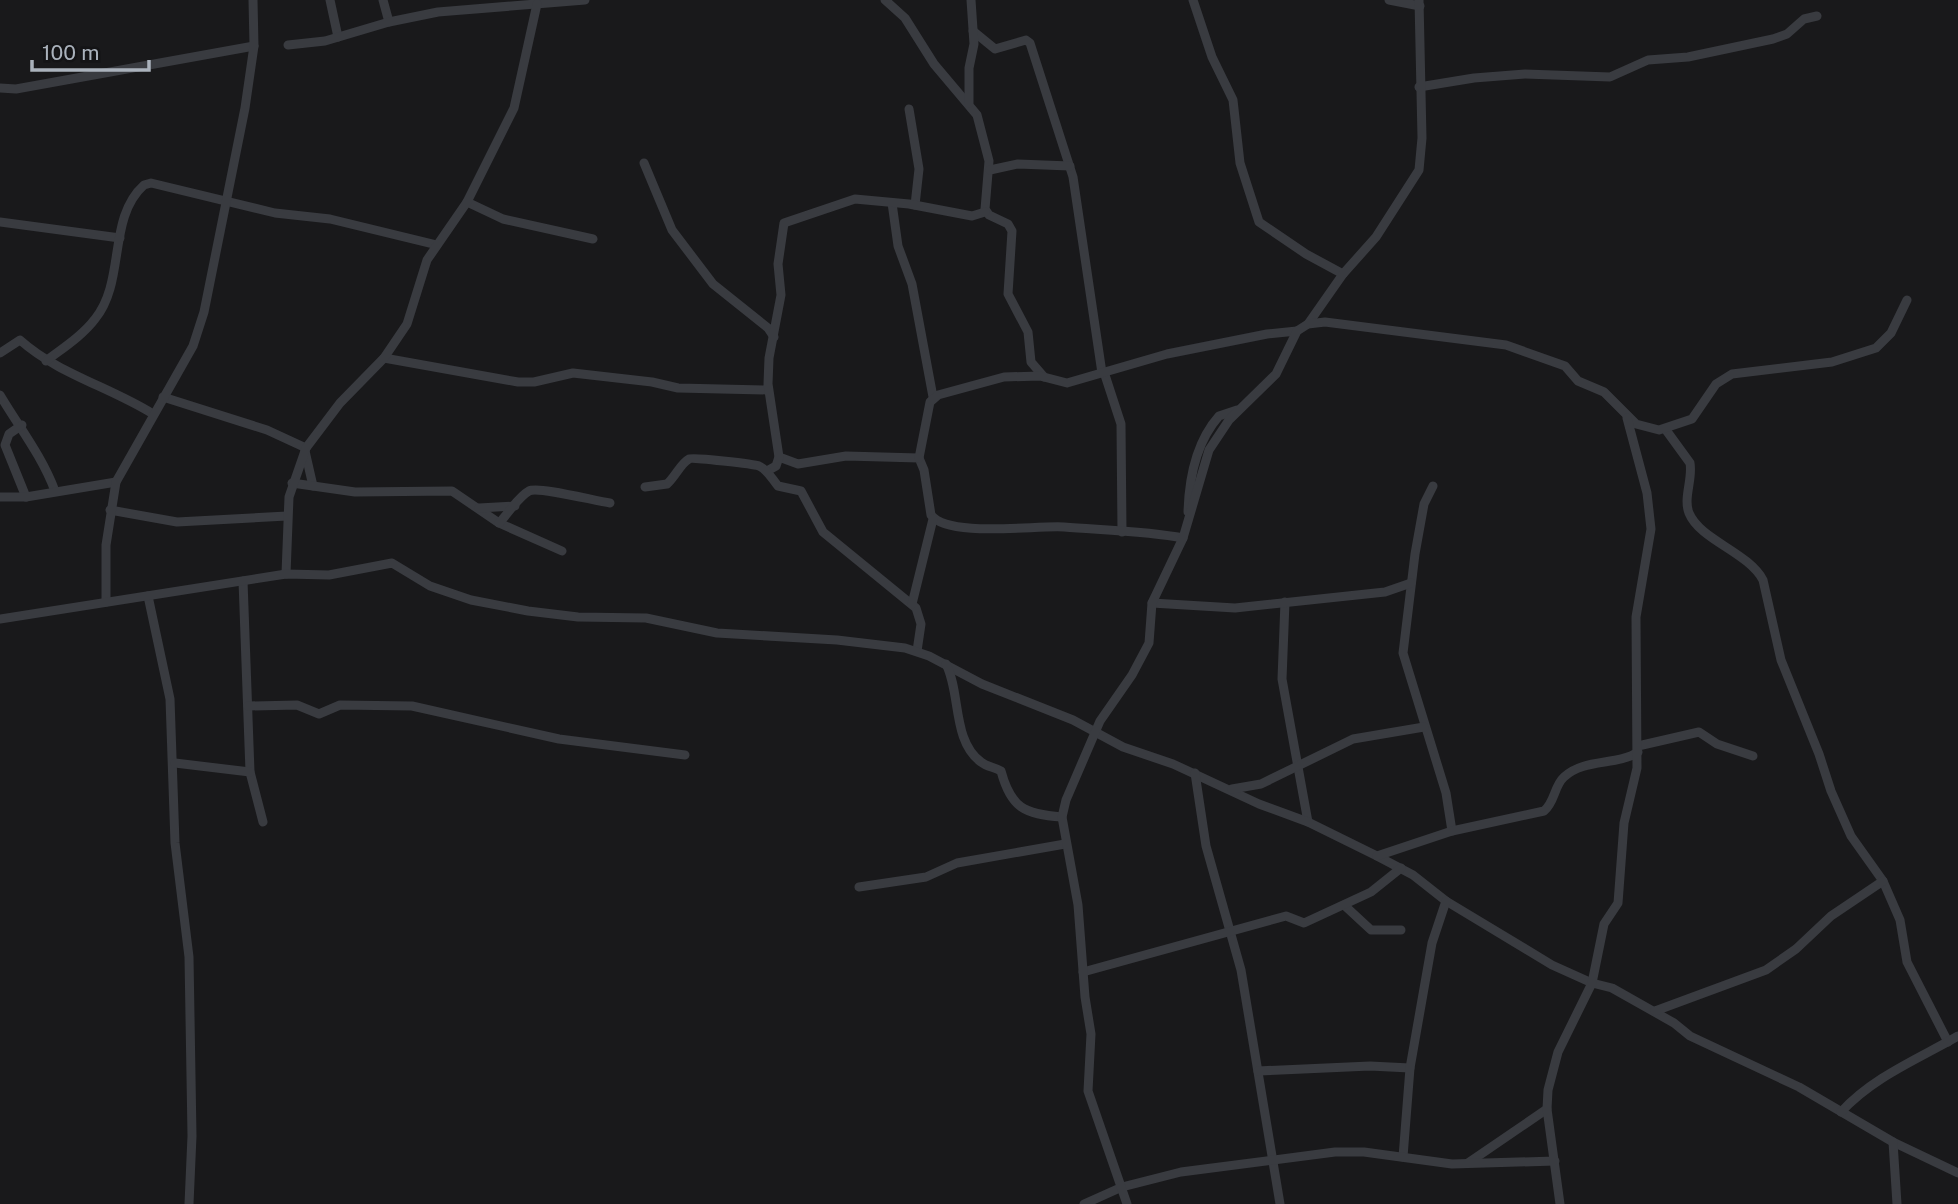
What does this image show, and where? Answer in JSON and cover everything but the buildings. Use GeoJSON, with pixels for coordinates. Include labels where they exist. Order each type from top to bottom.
{"type":"FeatureCollection","features":[{"type":"Feature","properties":{"kind":"street"},"geometry":{"type":"LineString","coordinates":[[106,602],[110,510],[116,482],[199,329],[228,199],[254,46],[253,0]]}},
{"type":"Feature","properties":{"kind":"street"},"geometry":{"type":"LineString","coordinates":[[330,0],[338,37]]}},
{"type":"Feature","properties":{"kind":"street"},"geometry":{"type":"LineString","coordinates":[[383,0],[389,22]]}},
{"type":"Feature","properties":{"kind":"street"},"geometry":{"type":"LineString","coordinates":[[288,46],[338,37],[389,22],[489,3],[537,4],[584,0]]}},
{"type":"Feature","properties":{"kind":"street"},"geometry":{"type":"LineString","coordinates":[[886,0],[905,18],[934,64],[970,103],[984,132],[990,170],[985,212]]}},
{"type":"Feature","properties":{"kind":"street"},"geometry":{"type":"LineString","coordinates":[[970,103],[973,31],[971,0]]}},
{"type":"Feature","properties":{"kind":"street"},"geometry":{"type":"LineString","coordinates":[[1193,0],[1212,57],[1233,100],[1241,163],[1259,222],[1306,254],[1343,274]]}},
{"type":"Feature","properties":{"kind":"street"},"geometry":{"type":"LineString","coordinates":[[933,397],[992,379],[1044,377],[1063,383],[1185,350],[1297,331],[1308,324],[1343,274],[1376,237],[1419,170],[1422,138],[1419,87],[1420,3],[1389,0]]}},
{"type":"Feature","properties":{"kind":"street"},"geometry":{"type":"LineString","coordinates":[[286,574],[287,516],[292,483],[305,449],[340,403],[384,358],[407,324],[420,278],[437,245],[467,202],[514,108],[537,4]]}},
{"type":"Feature","properties":{"kind":"street"},"geometry":{"type":"LineString","coordinates":[[1419,87],[1474,78],[1525,74],[1610,77],[1648,60],[1688,57],[1773,39],[1787,34],[1804,19],[1816,16]]}},
{"type":"Feature","properties":{"kind":"street"},"geometry":{"type":"LineString","coordinates":[[973,31],[995,49],[1026,40],[1030,43],[1070,166],[1081,220],[1103,372],[1121,424],[1122,532]]}},
{"type":"Feature","properties":{"kind":"street"},"geometry":{"type":"LineString","coordinates":[[0,88],[16,89],[254,46]]}},
{"type":"Feature","properties":{"kind":"street"},"geometry":{"type":"LineString","coordinates":[[909,109],[919,169],[915,205]]}},
{"type":"Feature","properties":{"kind":"street"},"geometry":{"type":"LineString","coordinates":[[645,163],[672,230],[713,284],[768,328],[774,337]]}},
{"type":"Feature","properties":{"kind":"street"},"geometry":{"type":"LineString","coordinates":[[990,170],[1018,164],[1070,166]]}},
{"type":"Feature","properties":{"kind":"street"},"geometry":{"type":"LineString","coordinates":[[46,361],[96,318],[111,286],[129,202],[144,185],[228,199],[264,210],[330,219],[437,245]]}},
{"type":"Feature","properties":{"kind":"street"},"geometry":{"type":"LineString","coordinates":[[766,471],[776,466],[779,457],[768,390],[769,358],[781,295],[778,264],[784,223],[855,199],[915,205],[972,216],[985,212],[1010,228],[1011,275],[1007,294],[1028,332],[1031,362],[1044,377]]}},
{"type":"Feature","properties":{"kind":"street"},"geometry":{"type":"LineString","coordinates":[[467,202],[503,219],[593,239]]}},
{"type":"Feature","properties":{"kind":"street"},"geometry":{"type":"LineString","coordinates":[[892,203],[898,246],[914,294],[933,397],[919,458],[933,519],[912,604]]}},
{"type":"Feature","properties":{"kind":"street"},"geometry":{"type":"LineString","coordinates":[[0,222],[120,237]]}},
{"type":"Feature","properties":{"kind":"street"},"geometry":{"type":"LineString","coordinates":[[1308,324],[1347,324],[1506,345],[1565,366],[1578,381],[1604,392],[1627,418],[1652,430],[1666,430],[1692,419],[1716,384],[1732,374],[1832,362],[1876,348],[1891,333],[1907,300]]}},
{"type":"Feature","properties":{"kind":"street"},"geometry":{"type":"LineString","coordinates":[[1127,1204],[1088,1091],[1091,1034],[1078,905],[1062,817],[1066,800],[1096,731],[1149,643],[1152,603],[1184,538],[1209,450],[1240,410],[1276,374],[1297,331]]}},
{"type":"Feature","properties":{"kind":"street"},"geometry":{"type":"LineString","coordinates":[[0,353],[20,341],[46,361],[121,394],[153,414]]}},
{"type":"Feature","properties":{"kind":"street"},"geometry":{"type":"LineString","coordinates":[[384,358],[483,379],[518,382],[534,382],[573,373],[660,383],[678,388],[768,390]]}},
{"type":"Feature","properties":{"kind":"street"},"geometry":{"type":"LineString","coordinates":[[0,395],[22,425],[55,491]]}},
{"type":"Feature","properties":{"kind":"street"},"geometry":{"type":"LineString","coordinates":[[163,397],[267,430],[305,449]]}},
{"type":"Feature","properties":{"kind":"street"},"geometry":{"type":"LineString","coordinates":[[1560,1204],[1547,1109],[1548,1090],[1558,1052],[1592,983],[1602,930],[1618,902],[1624,823],[1638,749],[1634,678],[1636,617],[1651,529],[1647,493],[1627,418]]}},
{"type":"Feature","properties":{"kind":"street"},"geometry":{"type":"LineString","coordinates":[[22,425],[9,434],[5,445],[26,497]]}},
{"type":"Feature","properties":{"kind":"street"},"geometry":{"type":"LineString","coordinates":[[1666,430],[1690,463],[1687,507],[1691,517],[1759,572],[1763,580],[1781,660],[1819,754],[1830,791],[1851,836],[1883,881],[1900,920],[1907,961],[1948,1042]]}},
{"type":"Feature","properties":{"kind":"street"},"geometry":{"type":"LineString","coordinates":[[305,449],[313,486]]}},
{"type":"Feature","properties":{"kind":"street"},"geometry":{"type":"LineString","coordinates":[[779,457],[798,464],[846,456],[919,458]]}},
{"type":"Feature","properties":{"kind":"street"},"geometry":{"type":"LineString","coordinates":[[645,487],[667,484],[692,458],[755,464],[766,471],[778,486],[801,491],[822,532],[912,604],[921,624],[917,651]]}},
{"type":"Feature","properties":{"kind":"street"},"geometry":{"type":"LineString","coordinates":[[0,496],[26,497],[116,482]]}},
{"type":"Feature","properties":{"kind":"street"},"geometry":{"type":"LineString","coordinates":[[292,483],[338,491],[390,494],[444,489],[459,494],[499,523],[562,551]]}},
{"type":"Feature","properties":{"kind":"street"},"geometry":{"type":"LineString","coordinates":[[1433,486],[1424,504],[1403,653],[1446,793],[1451,831]]}},
{"type":"Feature","properties":{"kind":"street"},"geometry":{"type":"LineString","coordinates":[[499,523],[527,492],[538,488],[578,499],[610,503]]}},
{"type":"Feature","properties":{"kind":"street"},"geometry":{"type":"LineString","coordinates":[[479,508],[515,506]]}},
{"type":"Feature","properties":{"kind":"street"},"geometry":{"type":"LineString","coordinates":[[110,510],[177,522],[287,516]]}},
{"type":"Feature","properties":{"kind":"street"},"geometry":{"type":"LineString","coordinates":[[933,519],[946,524],[980,528],[1062,527],[1184,538]]}},
{"type":"Feature","properties":{"kind":"street"},"geometry":{"type":"LineString","coordinates":[[0,619],[286,574],[329,575],[393,563],[430,586],[471,600],[528,611],[578,617],[646,618],[717,633],[836,640],[917,651],[945,662],[982,684],[1096,731],[1123,747],[1195,773],[1259,804],[1308,822],[1377,856],[1552,965],[1592,983],[1612,988],[1655,1011],[1690,1036],[1799,1087],[1893,1142],[1958,1173]]}},
{"type":"Feature","properties":{"kind":"street"},"geometry":{"type":"LineString","coordinates":[[243,581],[244,669],[250,772],[263,822]]}},
{"type":"Feature","properties":{"kind":"street"},"geometry":{"type":"LineString","coordinates":[[1152,603],[1209,608],[1385,592],[1411,583]]}},
{"type":"Feature","properties":{"kind":"street"},"geometry":{"type":"LineString","coordinates":[[148,596],[170,699],[175,763],[175,843],[191,1009],[192,1136],[189,1204]]}},
{"type":"Feature","properties":{"kind":"street"},"geometry":{"type":"LineString","coordinates":[[1285,602],[1281,668],[1296,769],[1308,822]]}},
{"type":"Feature","properties":{"kind":"street"},"geometry":{"type":"LineString","coordinates":[[945,662],[955,685],[962,728],[970,750],[981,763],[1001,771],[1006,791],[1018,806],[1039,815],[1062,817]]}},
{"type":"Feature","properties":{"kind":"street"},"geometry":{"type":"LineString","coordinates":[[248,706],[297,705],[319,714],[340,705],[412,706],[559,738],[685,755]]}},
{"type":"Feature","properties":{"kind":"street"},"geometry":{"type":"LineString","coordinates":[[1231,789],[1250,787],[1296,769],[1353,739],[1424,727]]}},
{"type":"Feature","properties":{"kind":"street"},"geometry":{"type":"LineString","coordinates":[[1377,856],[1451,831],[1546,810],[1564,777],[1602,761],[1629,757],[1638,749],[1699,732],[1717,744],[1753,756]]}},
{"type":"Feature","properties":{"kind":"street"},"geometry":{"type":"LineString","coordinates":[[175,763],[250,772]]}},
{"type":"Feature","properties":{"kind":"street"},"geometry":{"type":"LineString","coordinates":[[1195,773],[1206,846],[1241,970],[1258,1071],[1260,1102],[1280,1204]]}},
{"type":"Feature","properties":{"kind":"street"},"geometry":{"type":"LineString","coordinates":[[859,887],[926,877],[957,863],[1065,844]]}},
{"type":"Feature","properties":{"kind":"street"},"geometry":{"type":"LineString","coordinates":[[1083,972],[1286,916],[1303,923],[1381,886],[1401,869]]}},
{"type":"Feature","properties":{"kind":"street"},"geometry":{"type":"LineString","coordinates":[[1655,1011],[1766,970],[1796,949],[1831,916],[1883,881]]}},
{"type":"Feature","properties":{"kind":"street"},"geometry":{"type":"LineString","coordinates":[[1404,1157],[1410,1068],[1432,943],[1446,901]]}},
{"type":"Feature","properties":{"kind":"street"},"geometry":{"type":"LineString","coordinates":[[1344,905],[1371,930],[1401,930]]}},
{"type":"Feature","properties":{"kind":"street"},"geometry":{"type":"LineString","coordinates":[[1841,1112],[1857,1094],[1875,1082],[1958,1035]]}},
{"type":"Feature","properties":{"kind":"street"},"geometry":{"type":"LineString","coordinates":[[1258,1071],[1370,1066],[1410,1068]]}},
{"type":"Feature","properties":{"kind":"street"},"geometry":{"type":"LineString","coordinates":[[1468,1163],[1547,1109]]}},
{"type":"Feature","properties":{"kind":"street"},"geometry":{"type":"LineString","coordinates":[[1893,1142],[1898,1204]]}},
{"type":"Feature","properties":{"kind":"street"},"geometry":{"type":"LineString","coordinates":[[1084,1204],[1122,1186],[1192,1170],[1335,1152],[1468,1163],[1555,1161]]}}]}
